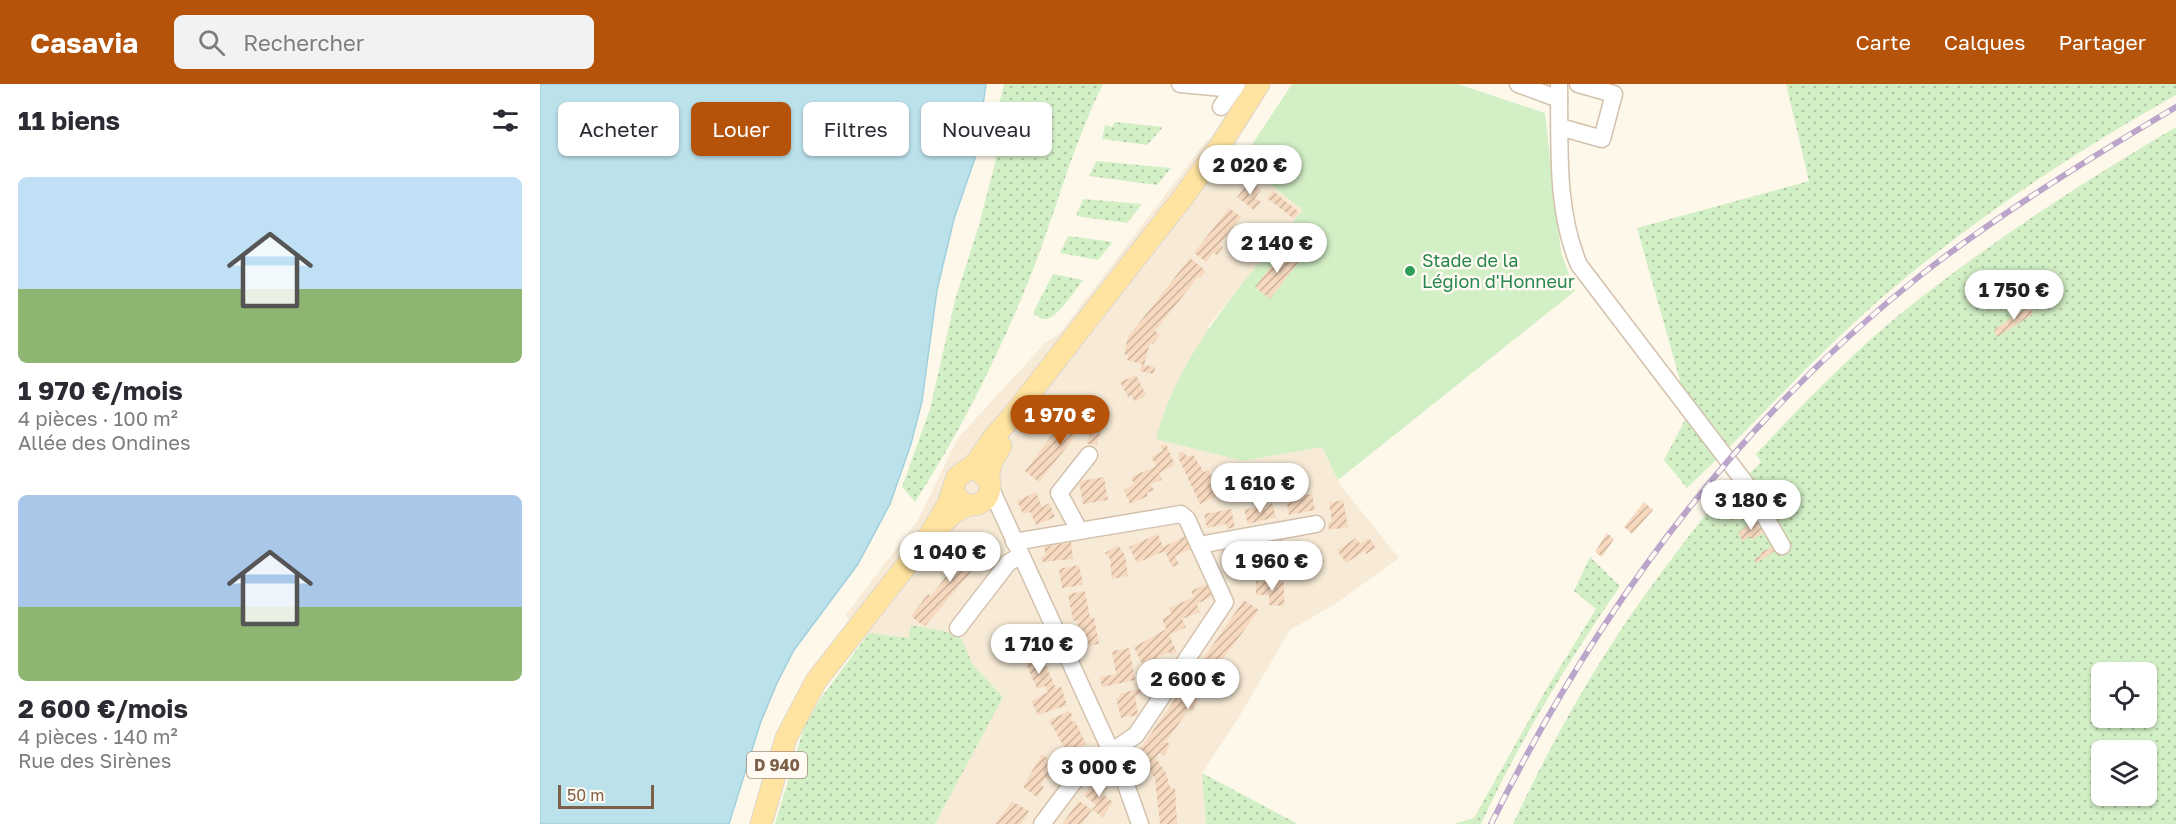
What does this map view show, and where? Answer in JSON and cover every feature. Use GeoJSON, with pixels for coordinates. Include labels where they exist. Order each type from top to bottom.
{"type":"FeatureCollection","features":[{"type":"Feature","properties":{"kind":"main road"},"geometry":{"type":"LineString","coordinates":[[981,494],[957,498],[954,487],[957,477],[979,460],[993,438],[1184,196],[1260,84]]}},
{"type":"Feature","properties":{"kind":"main road"},"geometry":{"type":"LineString","coordinates":[[981,494],[996,454],[1210,178],[1274,84]]}},
{"type":"Feature","properties":{"kind":"main road"},"geometry":{"type":"LineString","coordinates":[[968,470],[979,470],[981,494]]}},
{"type":"Feature","properties":{"kind":"main road","name":"D 940"},"geometry":{"type":"LineString","coordinates":[[927,539],[948,504],[954,487]]}},
{"type":"Feature","properties":{"kind":"main road","name":"D 940"},"geometry":{"type":"LineString","coordinates":[[761,824],[783,747],[805,699],[822,672],[927,539],[952,514],[981,494]]}},
{"type":"Feature","properties":{"kind":"street"},"geometry":{"type":"LineString","coordinates":[[1180,84],[1235,86]]}},
{"type":"Feature","properties":{"kind":"street"},"geometry":{"type":"LineString","coordinates":[[1518,84],[1559,91],[1559,154],[1565,215],[1579,265],[1750,490],[1782,546]]}},
{"type":"Feature","properties":{"kind":"street"},"geometry":{"type":"LineString","coordinates":[[1560,127],[1602,139],[1614,94],[1578,84]]}},
{"type":"Feature","properties":{"kind":"street"},"geometry":{"type":"LineString","coordinates":[[1221,107],[1235,86]]}},
{"type":"Feature","properties":{"kind":"street"},"geometry":{"type":"LineString","coordinates":[[1079,530],[1059,493],[1089,455]]}},
{"type":"Feature","properties":{"kind":"street"},"geometry":{"type":"LineString","coordinates":[[981,494],[991,510],[1004,521],[1112,752],[1140,824]]}},
{"type":"Feature","properties":{"kind":"street"},"geometry":{"type":"LineString","coordinates":[[958,628],[1017,549],[1079,530],[1177,513],[1187,519],[1225,602],[1136,735],[1081,772],[1042,824]]}},
{"type":"Feature","properties":{"kind":"street"},"geometry":{"type":"LineString","coordinates":[[1198,545],[1316,524]]}},
{"type":"Feature","properties":{"kind":"shaded area"},"geometry":{"type":"Polygon","coordinates":[[[1208,139],[1304,209],[1208,326],[1243,461],[1322,447],[1342,487],[1399,558],[1335,604],[1290,630],[1239,717],[1202,773],[1206,824],[935,824],[1003,697],[973,665],[958,634],[912,625],[909,638],[869,633],[845,616],[918,520],[958,438],[1045,343],[1060,333],[1208,139]]]}},
{"type":"Feature","properties":{"kind":"green space"},"geometry":{"type":"Polygon","coordinates":[[[1004,84],[1103,84],[1082,132],[1029,280],[1004,337],[963,421],[915,502],[902,487],[930,409],[955,300],[979,225],[995,156],[1052,156],[1052,102],[1000,102],[1004,84]]]}},
{"type":"Feature","properties":{"kind":"green space","name":"Stade de la Légion d'Honneur"},"geometry":{"type":"Polygon","coordinates":[[[1292,84],[1458,84],[1545,113],[1561,252],[1575,291],[1338,480],[1322,447],[1243,461],[1156,439],[1181,375],[1198,346],[1238,289],[1303,210],[1241,161],[1292,84]]]}},
{"type":"Feature","properties":{"kind":"green space"},"geometry":{"type":"Polygon","coordinates":[[[1786,84],[2176,84],[2176,95],[2098,141],[2022,190],[1913,272],[1829,347],[1687,488],[1664,460],[1689,412],[1637,228],[1809,181],[1786,84]]]}},
{"type":"Feature","properties":{"kind":"green space"},"geometry":{"type":"Polygon","coordinates":[[[1115,122],[1163,127],[1147,145],[1102,139],[1105,125],[1112,127],[1115,122]]]}},
{"type":"Feature","properties":{"kind":"green space"},"geometry":{"type":"Polygon","coordinates":[[[2176,127],[2176,824],[1513,824],[1543,763],[1587,683],[1614,640],[1663,570],[1733,480],[1746,477],[1761,462],[1756,454],[1846,362],[1884,327],[2003,237],[2176,127]]]}},
{"type":"Feature","properties":{"kind":"green space"},"geometry":{"type":"Polygon","coordinates":[[[1096,161],[1171,168],[1157,185],[1089,176],[1096,161]]]}},
{"type":"Feature","properties":{"kind":"green space"},"geometry":{"type":"Polygon","coordinates":[[[1083,199],[1142,204],[1127,223],[1076,216],[1083,199]]]}},
{"type":"Feature","properties":{"kind":"green space"},"geometry":{"type":"Polygon","coordinates":[[[1068,236],[1113,242],[1098,260],[1060,253],[1068,236]]]}},
{"type":"Feature","properties":{"kind":"green space"},"geometry":{"type":"Polygon","coordinates":[[[1053,274],[1083,280],[1056,313],[1043,319],[1033,313],[1053,274]]]}},
{"type":"Feature","properties":{"kind":"green space"},"geometry":{"type":"Polygon","coordinates":[[[1590,557],[1620,586],[1546,702],[1481,824],[1454,824],[1474,818],[1547,688],[1596,609],[1574,591],[1590,557]]]}},
{"type":"Feature","properties":{"kind":"green space"},"geometry":{"type":"Polygon","coordinates":[[[911,625],[959,634],[973,665],[1003,697],[935,824],[775,824],[804,727],[821,698],[869,633],[909,638],[911,625]]]}},
{"type":"Feature","properties":{"kind":"green space"},"geometry":{"type":"Polygon","coordinates":[[[1202,773],[1298,824],[1206,824],[1202,773]]]}},
{"type":"Feature","properties":{"kind":"water"},"geometry":{"type":"Polygon","coordinates":[[[540,84],[986,84],[983,102],[921,102],[921,156],[975,156],[954,219],[937,290],[922,401],[911,444],[890,504],[858,564],[794,650],[777,683],[760,724],[729,824],[540,824],[540,84]]]}},
{"type":"Feature","properties":{"kind":"building"},"geometry":{"type":"Polygon","coordinates":[[[1250,181],[1261,190],[1255,198],[1261,202],[1254,210],[1237,197],[1250,181]]]}},
{"type":"Feature","properties":{"kind":"building"},"geometry":{"type":"Polygon","coordinates":[[[1273,191],[1299,212],[1294,219],[1267,198],[1273,191]]]}},
{"type":"Feature","properties":{"kind":"building"},"geometry":{"type":"Polygon","coordinates":[[[1229,208],[1241,217],[1220,244],[1223,247],[1217,255],[1213,253],[1206,262],[1194,253],[1229,208]]]}},
{"type":"Feature","properties":{"kind":"building"},"geometry":{"type":"Polygon","coordinates":[[[1285,249],[1300,260],[1270,299],[1255,287],[1285,249]]]}},
{"type":"Feature","properties":{"kind":"building"},"geometry":{"type":"Polygon","coordinates":[[[1190,258],[1206,271],[1200,278],[1198,277],[1155,331],[1160,335],[1153,344],[1150,343],[1144,365],[1155,367],[1154,374],[1140,371],[1142,364],[1127,360],[1128,355],[1124,354],[1128,337],[1190,258]]]}},
{"type":"Feature","properties":{"kind":"building"},"geometry":{"type":"Polygon","coordinates":[[[2029,306],[2033,314],[1997,337],[1994,330],[2029,306]]]}},
{"type":"Feature","properties":{"kind":"building"},"geometry":{"type":"Polygon","coordinates":[[[1136,375],[1146,395],[1135,402],[1131,395],[1128,397],[1120,382],[1136,375]]]}},
{"type":"Feature","properties":{"kind":"building"},"geometry":{"type":"Polygon","coordinates":[[[1065,418],[1102,427],[1097,445],[1087,444],[1090,432],[1081,429],[1039,482],[1025,471],[1065,418]]]}},
{"type":"Feature","properties":{"kind":"building"},"geometry":{"type":"Polygon","coordinates":[[[1166,444],[1175,465],[1159,473],[1162,480],[1150,484],[1154,490],[1147,493],[1148,496],[1130,504],[1124,490],[1134,484],[1131,477],[1156,466],[1151,457],[1163,451],[1160,446],[1166,444]]]}},
{"type":"Feature","properties":{"kind":"building"},"geometry":{"type":"Polygon","coordinates":[[[1180,452],[1185,453],[1187,457],[1193,455],[1204,472],[1209,470],[1217,496],[1200,504],[1178,457],[1180,452]]]}},
{"type":"Feature","properties":{"kind":"building"},"geometry":{"type":"Polygon","coordinates":[[[1104,477],[1108,500],[1083,504],[1079,481],[1104,477]]]}},
{"type":"Feature","properties":{"kind":"building"},"geometry":{"type":"Polygon","coordinates":[[[1036,492],[1042,507],[1049,503],[1055,517],[1036,525],[1030,512],[1023,514],[1017,501],[1036,492]]]}},
{"type":"Feature","properties":{"kind":"building"},"geometry":{"type":"Polygon","coordinates":[[[1312,494],[1315,510],[1289,515],[1286,498],[1312,494]]]}},
{"type":"Feature","properties":{"kind":"building"},"geometry":{"type":"Polygon","coordinates":[[[1343,500],[1348,527],[1329,530],[1328,523],[1332,522],[1329,503],[1343,500]]]}},
{"type":"Feature","properties":{"kind":"building"},"geometry":{"type":"Polygon","coordinates":[[[1644,502],[1653,510],[1632,534],[1624,527],[1644,502]]]}},
{"type":"Feature","properties":{"kind":"building"},"geometry":{"type":"Polygon","coordinates":[[[1272,503],[1276,517],[1248,524],[1244,510],[1272,503]]]}},
{"type":"Feature","properties":{"kind":"building"},"geometry":{"type":"Polygon","coordinates":[[[1231,509],[1235,527],[1227,529],[1226,524],[1207,528],[1204,514],[1231,509]]]}},
{"type":"Feature","properties":{"kind":"building"},"geometry":{"type":"Polygon","coordinates":[[[1755,519],[1764,532],[1752,540],[1750,536],[1743,541],[1738,533],[1755,519]]]}},
{"type":"Feature","properties":{"kind":"building"},"geometry":{"type":"Polygon","coordinates":[[[1607,533],[1614,539],[1602,557],[1595,552],[1607,533]]]}},
{"type":"Feature","properties":{"kind":"building"},"geometry":{"type":"Polygon","coordinates":[[[1158,534],[1163,547],[1187,535],[1193,548],[1175,556],[1179,564],[1172,567],[1165,551],[1137,563],[1129,547],[1158,534]]]}},
{"type":"Feature","properties":{"kind":"building"},"geometry":{"type":"Polygon","coordinates":[[[974,536],[977,544],[986,551],[978,564],[925,626],[918,622],[911,616],[928,594],[931,596],[970,545],[968,539],[974,536]]]}},
{"type":"Feature","properties":{"kind":"building"},"geometry":{"type":"Polygon","coordinates":[[[1356,538],[1360,544],[1369,538],[1376,548],[1366,554],[1365,551],[1346,563],[1337,550],[1356,538]]]}},
{"type":"Feature","properties":{"kind":"building"},"geometry":{"type":"Polygon","coordinates":[[[1282,540],[1287,564],[1267,567],[1263,550],[1275,548],[1274,542],[1282,540]]]}},
{"type":"Feature","properties":{"kind":"building"},"geometry":{"type":"Polygon","coordinates":[[[1071,542],[1073,559],[1042,562],[1041,557],[1046,555],[1044,547],[1071,542]]]}},
{"type":"Feature","properties":{"kind":"building"},"geometry":{"type":"Polygon","coordinates":[[[1256,544],[1259,563],[1252,565],[1252,562],[1226,567],[1222,550],[1256,544]]]}},
{"type":"Feature","properties":{"kind":"building"},"geometry":{"type":"Polygon","coordinates":[[[1118,545],[1125,555],[1128,576],[1112,579],[1110,559],[1105,553],[1118,545]]]}},
{"type":"Feature","properties":{"kind":"building"},"geometry":{"type":"Polygon","coordinates":[[[1775,545],[1778,549],[1756,563],[1754,559],[1762,555],[1760,553],[1775,545]]]}},
{"type":"Feature","properties":{"kind":"building"},"geometry":{"type":"Polygon","coordinates":[[[1311,548],[1312,553],[1321,550],[1324,562],[1303,565],[1301,551],[1311,548]]]}},
{"type":"Feature","properties":{"kind":"building"},"geometry":{"type":"Polygon","coordinates":[[[1079,565],[1083,585],[1062,588],[1059,569],[1079,565]]]}},
{"type":"Feature","properties":{"kind":"building"},"geometry":{"type":"Polygon","coordinates":[[[1256,581],[1284,582],[1284,606],[1269,605],[1269,595],[1256,595],[1256,581]]]}},
{"type":"Feature","properties":{"kind":"building"},"geometry":{"type":"Polygon","coordinates":[[[1209,583],[1215,595],[1197,604],[1200,612],[1182,619],[1186,627],[1169,635],[1177,652],[1171,655],[1169,652],[1158,657],[1159,661],[1144,668],[1134,647],[1166,629],[1162,619],[1171,614],[1169,608],[1194,597],[1191,591],[1209,583]]]}},
{"type":"Feature","properties":{"kind":"building"},"geometry":{"type":"Polygon","coordinates":[[[1085,591],[1090,618],[1094,617],[1099,644],[1082,647],[1077,620],[1073,621],[1068,594],[1085,591]]]}},
{"type":"Feature","properties":{"kind":"building"},"geometry":{"type":"Polygon","coordinates":[[[1244,600],[1259,610],[1220,663],[1192,710],[1189,709],[1166,742],[1170,744],[1164,756],[1159,753],[1156,758],[1166,773],[1170,788],[1175,788],[1177,824],[1160,824],[1155,779],[1145,762],[1139,765],[1134,758],[1244,600]]]}},
{"type":"Feature","properties":{"kind":"building"},"geometry":{"type":"Polygon","coordinates":[[[1032,632],[1056,689],[1061,686],[1067,705],[1038,715],[1031,701],[1048,692],[1045,686],[1037,689],[1022,654],[1019,651],[1013,654],[1008,644],[1032,632]]]}},
{"type":"Feature","properties":{"kind":"building"},"geometry":{"type":"Polygon","coordinates":[[[1129,648],[1135,680],[1102,687],[1100,677],[1116,674],[1112,651],[1129,648]]]}},
{"type":"Feature","properties":{"kind":"building"},"geometry":{"type":"Polygon","coordinates":[[[1142,688],[1143,694],[1135,695],[1138,715],[1121,718],[1116,698],[1120,698],[1119,694],[1142,688]]]}},
{"type":"Feature","properties":{"kind":"building"},"geometry":{"type":"Polygon","coordinates":[[[1070,711],[1073,717],[1070,718],[1072,722],[1075,721],[1086,744],[1068,754],[1049,720],[1070,711]]]}},
{"type":"Feature","properties":{"kind":"building"},"geometry":{"type":"Polygon","coordinates":[[[1042,754],[1059,767],[1048,780],[1045,778],[1041,785],[1044,787],[1037,797],[1023,787],[1042,754]]]}},
{"type":"Feature","properties":{"kind":"building"},"geometry":{"type":"Polygon","coordinates":[[[1096,778],[1107,788],[1102,794],[1113,802],[1103,817],[1092,810],[1096,805],[1084,795],[1096,778]]]}},
{"type":"Feature","properties":{"kind":"building"},"geometry":{"type":"Polygon","coordinates":[[[1012,801],[1029,811],[1021,824],[995,824],[1012,801]]]}},
{"type":"Feature","properties":{"kind":"building"},"geometry":{"type":"Polygon","coordinates":[[[1079,801],[1092,810],[1082,824],[1062,824],[1079,801]]]}},
{"type":"Feature","properties":{"kind":"railway"},"geometry":{"type":"LineString","coordinates":[[1491,824],[1532,745],[1625,594],[1677,523],[1733,455],[1793,390],[1858,329],[1926,271],[2048,185],[2176,107]]}},
{"type":"Feature","properties":{"kind":"place","name":"Stade de la Légion d'Honneur"},"geometry":{"type":"Point","coordinates":[1410,271]}}]}
